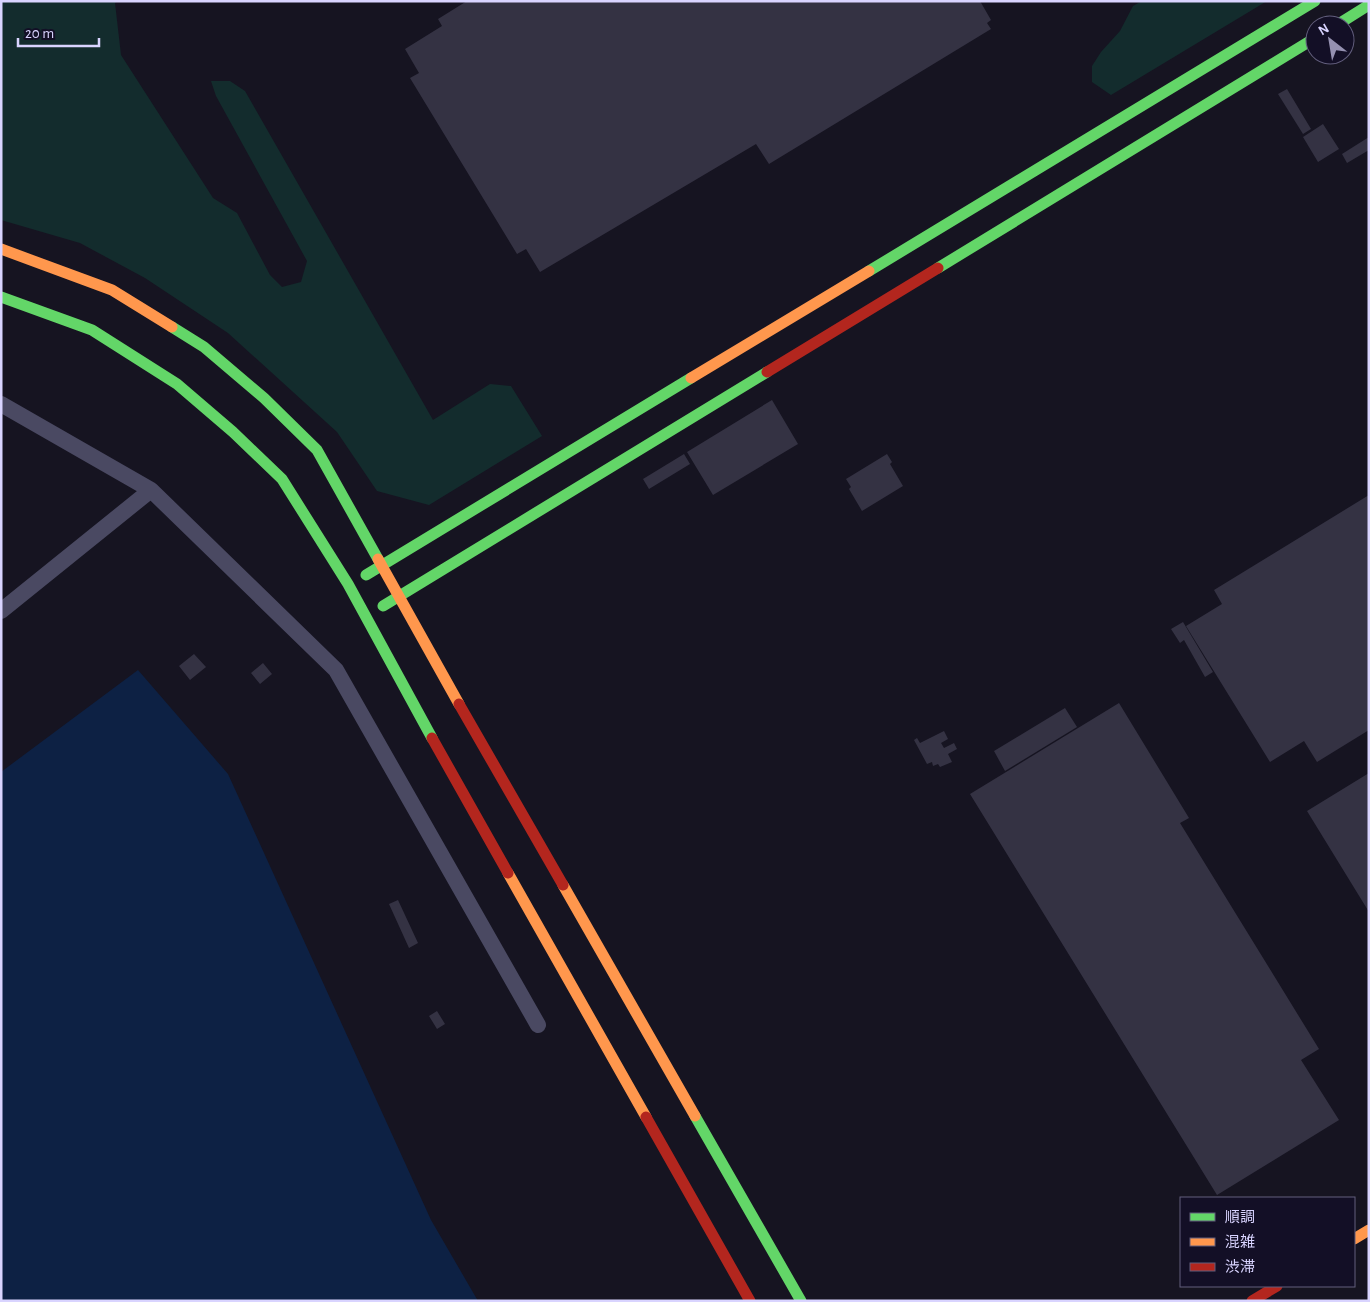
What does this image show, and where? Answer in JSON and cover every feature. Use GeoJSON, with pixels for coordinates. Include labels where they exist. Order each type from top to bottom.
{"type":"FeatureCollection","features":[{"type":"Feature","properties":{"kind":"street"},"geometry":{"type":"LineString","coordinates":[[348,584],[383,566],[1315,1]]}},
{"type":"Feature","properties":{"kind":"street"},"geometry":{"type":"LineString","coordinates":[[1354,15],[1369,6]]}},
{"type":"Feature","properties":{"kind":"street"},"geometry":{"type":"LineString","coordinates":[[365,616],[400,597],[1305,44]]}},
{"type":"Feature","properties":{"kind":"street"},"geometry":{"type":"LineString","coordinates":[[1,249],[112,290],[204,347],[264,398],[317,450],[443,676],[801,1301]]}},
{"type":"Feature","properties":{"kind":"street"},"geometry":{"type":"LineString","coordinates":[[1,297],[92,330],[177,384],[233,432],[282,479],[348,584],[750,1301]]}},
{"type":"Feature","properties":{"kind":"street"},"geometry":{"type":"LineString","coordinates":[[1355,1238],[1369,1230]]}},
{"type":"Feature","properties":{"kind":"street"},"geometry":{"type":"LineString","coordinates":[[1252,1301],[1275,1287]]}},
{"type":"Feature","properties":{"kind":"lane"},"geometry":{"type":"LineString","coordinates":[[1,404],[151,490],[336,670],[538,1025]]}},
{"type":"Feature","properties":{"kind":"lane"},"geometry":{"type":"LineString","coordinates":[[1,611],[151,490]]}},
{"type":"Feature","properties":{"kind":"green space"},"geometry":{"type":"Polygon","coordinates":[[[1,1],[117,1],[115,3],[121,55],[213,198],[237,213],[270,275],[282,287],[301,282],[307,261],[216,96],[211,81],[230,81],[245,91],[433,420],[490,384],[511,386],[542,436],[429,505],[377,491],[337,432],[228,333],[145,278],[80,243],[1,220],[1,1]]]}},
{"type":"Feature","properties":{"kind":"green space"},"geometry":{"type":"Polygon","coordinates":[[[1142,1],[1267,1],[1111,95],[1092,82],[1092,66],[1101,52],[1120,31],[1133,6],[1142,1]]]}},
{"type":"Feature","properties":{"kind":"water"},"geometry":{"type":"Polygon","coordinates":[[[138,670],[228,774],[431,1220],[478,1301],[1,1301],[1,772],[138,670]]]}},
{"type":"Feature","properties":{"kind":"building"},"geometry":{"type":"Polygon","coordinates":[[[467,1],[980,1],[991,20],[987,23],[991,29],[769,164],[756,144],[540,272],[526,249],[517,254],[410,78],[419,73],[405,49],[442,26],[438,19],[467,1]]]}},
{"type":"Feature","properties":{"kind":"building"},"geometry":{"type":"Polygon","coordinates":[[[1287,89],[1311,129],[1303,134],[1278,94],[1287,89]]]}},
{"type":"Feature","properties":{"kind":"building"},"geometry":{"type":"Polygon","coordinates":[[[1323,124],[1339,149],[1318,162],[1303,137],[1323,124]]]}},
{"type":"Feature","properties":{"kind":"building"},"geometry":{"type":"Polygon","coordinates":[[[1369,137],[1369,150],[1347,163],[1342,154],[1369,137]]]}},
{"type":"Feature","properties":{"kind":"building"},"geometry":{"type":"Polygon","coordinates":[[[772,400],[798,444],[713,495],[687,452],[772,400]]]}},
{"type":"Feature","properties":{"kind":"building"},"geometry":{"type":"Polygon","coordinates":[[[684,454],[690,464],[649,489],[643,479],[684,454]]]}},
{"type":"Feature","properties":{"kind":"building"},"geometry":{"type":"Polygon","coordinates":[[[887,454],[892,462],[890,464],[903,486],[862,511],[849,489],[851,487],[846,479],[887,454]]]}},
{"type":"Feature","properties":{"kind":"building"},"geometry":{"type":"Polygon","coordinates":[[[1369,495],[1369,730],[1317,762],[1304,741],[1270,762],[1186,626],[1222,604],[1214,590],[1369,495]]]}},
{"type":"Feature","properties":{"kind":"building"},"geometry":{"type":"Polygon","coordinates":[[[1183,622],[1213,672],[1205,677],[1184,640],[1180,643],[1171,629],[1183,622]]]}},
{"type":"Feature","properties":{"kind":"building"},"geometry":{"type":"Polygon","coordinates":[[[194,654],[206,667],[190,680],[179,666],[194,654]]]}},
{"type":"Feature","properties":{"kind":"building"},"geometry":{"type":"Polygon","coordinates":[[[263,663],[272,674],[260,684],[251,673],[263,663]]]}},
{"type":"Feature","properties":{"kind":"building"},"geometry":{"type":"Polygon","coordinates":[[[1119,703],[1189,818],[1180,823],[1319,1049],[1301,1060],[1339,1120],[1217,1195],[970,794],[1119,703]]]}},
{"type":"Feature","properties":{"kind":"building"},"geometry":{"type":"Polygon","coordinates":[[[1065,708],[1077,727],[1005,771],[994,751],[1065,708]]]}},
{"type":"Feature","properties":{"kind":"building"},"geometry":{"type":"Polygon","coordinates":[[[944,731],[948,739],[941,743],[944,748],[954,743],[957,749],[948,754],[952,762],[940,767],[938,764],[933,766],[932,762],[927,764],[914,740],[917,738],[920,743],[944,731]]]}},
{"type":"Feature","properties":{"kind":"building"},"geometry":{"type":"Polygon","coordinates":[[[1369,773],[1369,912],[1307,811],[1369,773]]]}},
{"type":"Feature","properties":{"kind":"building"},"geometry":{"type":"Polygon","coordinates":[[[398,900],[418,943],[409,948],[389,904],[398,900]]]}},
{"type":"Feature","properties":{"kind":"building"},"geometry":{"type":"Polygon","coordinates":[[[437,1011],[445,1024],[437,1029],[429,1016],[437,1011]]]}},
{"type":"Feature","properties":{"kind":"traffic: fast"},"geometry":{"type":"LineString","coordinates":[[869,271],[1315,1]]}},
{"type":"Feature","properties":{"kind":"traffic: fast"},"geometry":{"type":"LineString","coordinates":[[1353,15],[1369,5]]}},
{"type":"Feature","properties":{"kind":"traffic: fast"},"geometry":{"type":"LineString","coordinates":[[938,268],[1305,44]]}},
{"type":"Feature","properties":{"kind":"traffic: fast"},"geometry":{"type":"LineString","coordinates":[[1,297],[92,330],[177,384],[233,432],[282,479],[348,584],[432,738]]}},
{"type":"Feature","properties":{"kind":"traffic: fast"},"geometry":{"type":"LineString","coordinates":[[172,327],[204,347],[264,398],[317,450],[378,559]]}},
{"type":"Feature","properties":{"kind":"traffic: fast"},"geometry":{"type":"LineString","coordinates":[[383,606],[767,372]]}},
{"type":"Feature","properties":{"kind":"traffic: fast"},"geometry":{"type":"LineString","coordinates":[[366,575],[691,378]]}},
{"type":"Feature","properties":{"kind":"traffic: fast"},"geometry":{"type":"LineString","coordinates":[[695,1116],[801,1301]]}},
{"type":"Feature","properties":{"kind":"traffic: slow"},"geometry":{"type":"LineString","coordinates":[[1,249],[112,290],[172,327]]}},
{"type":"Feature","properties":{"kind":"traffic: slow"},"geometry":{"type":"LineString","coordinates":[[691,378],[869,271]]}},
{"type":"Feature","properties":{"kind":"traffic: slow"},"geometry":{"type":"LineString","coordinates":[[378,559],[459,704]]}},
{"type":"Feature","properties":{"kind":"traffic: slow"},"geometry":{"type":"LineString","coordinates":[[508,873],[646,1117]]}},
{"type":"Feature","properties":{"kind":"traffic: slow"},"geometry":{"type":"LineString","coordinates":[[563,885],[695,1116]]}},
{"type":"Feature","properties":{"kind":"traffic: slow"},"geometry":{"type":"LineString","coordinates":[[1355,1238],[1369,1230]]}},
{"type":"Feature","properties":{"kind":"traffic: jam"},"geometry":{"type":"LineString","coordinates":[[767,372],[938,268]]}},
{"type":"Feature","properties":{"kind":"traffic: jam"},"geometry":{"type":"LineString","coordinates":[[459,704],[563,885]]}},
{"type":"Feature","properties":{"kind":"traffic: jam"},"geometry":{"type":"LineString","coordinates":[[432,738],[508,873]]}},
{"type":"Feature","properties":{"kind":"traffic: jam"},"geometry":{"type":"LineString","coordinates":[[646,1117],[750,1301]]}},
{"type":"Feature","properties":{"kind":"traffic: jam"},"geometry":{"type":"LineString","coordinates":[[1252,1301],[1275,1287]]}}]}
